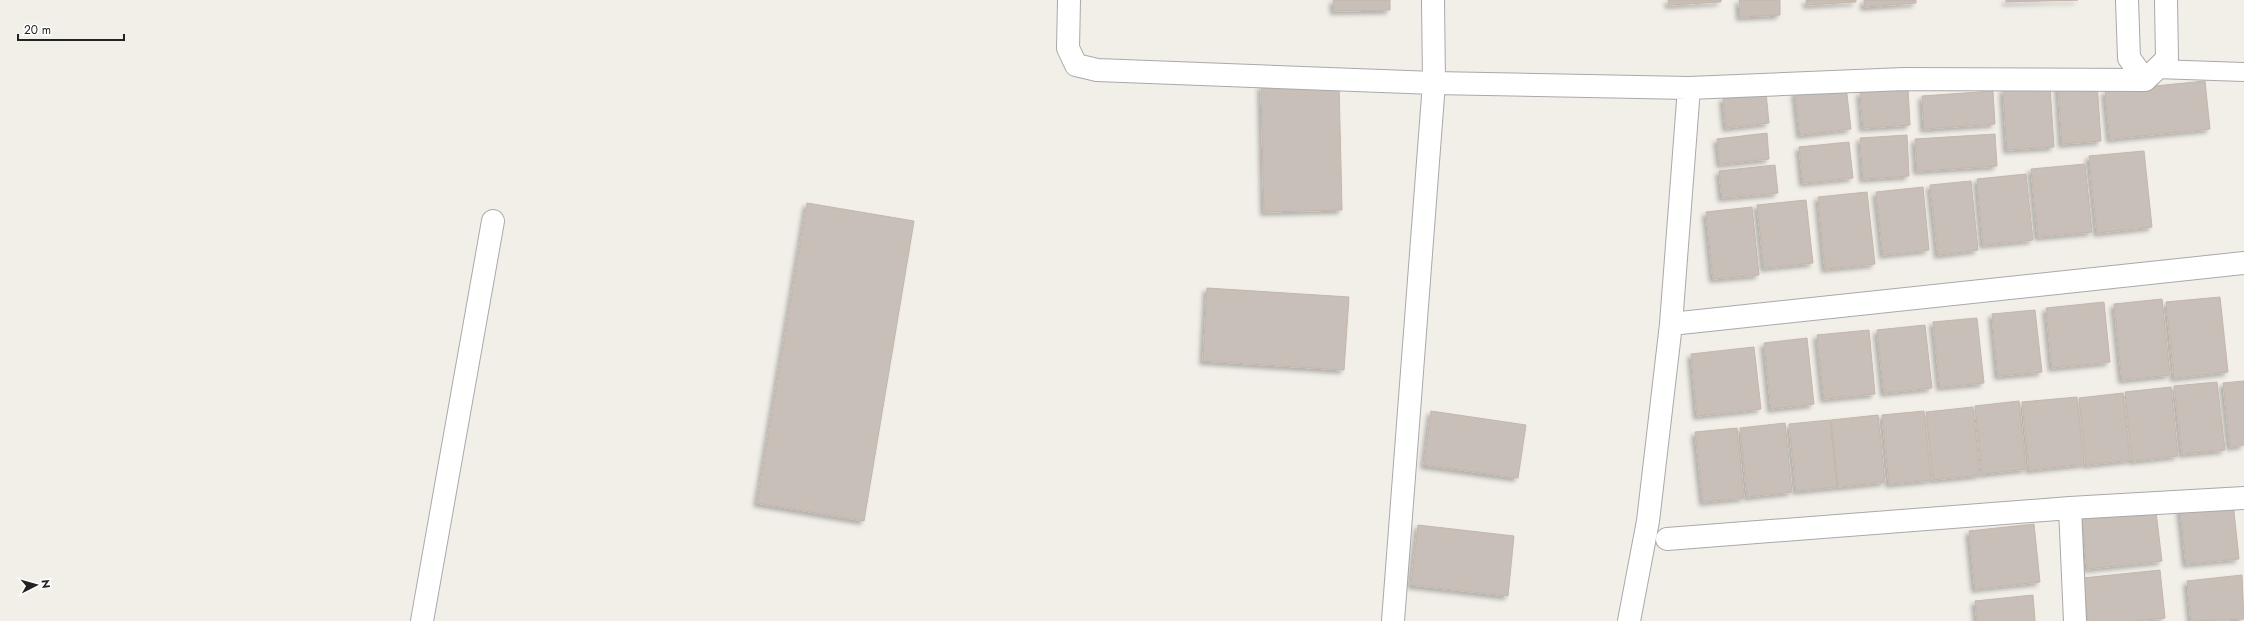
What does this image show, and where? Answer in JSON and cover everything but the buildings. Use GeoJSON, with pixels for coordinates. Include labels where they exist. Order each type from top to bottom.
{"type":"FeatureCollection","features":[{"type":"Feature","properties":{"kind":"street"},"geometry":{"type":"LineString","coordinates":[[1069,0],[1068,48],[1076,65],[1097,70],[1434,83],[1689,88],[1904,78],[2156,69]]}},
{"type":"Feature","properties":{"kind":"street"},"geometry":{"type":"LineString","coordinates":[[1393,621],[1434,83],[1433,0]]}},
{"type":"Feature","properties":{"kind":"street"},"geometry":{"type":"LineString","coordinates":[[2127,0],[2129,58],[2156,69]]}},
{"type":"Feature","properties":{"kind":"street"},"geometry":{"type":"LineString","coordinates":[[2156,69],[2166,0]]}},
{"type":"Feature","properties":{"kind":"street"},"geometry":{"type":"LineString","coordinates":[[1629,621],[1648,521],[1671,324],[1689,88]]}},
{"type":"Feature","properties":{"kind":"street"},"geometry":{"type":"LineString","coordinates":[[422,621],[493,221]]}},
{"type":"Feature","properties":{"kind":"street"},"geometry":{"type":"LineString","coordinates":[[1671,324],[2244,263]]}},
{"type":"Feature","properties":{"kind":"street"},"geometry":{"type":"LineString","coordinates":[[1641,552],[1653,552],[1659,549],[1667,539],[2070,508],[2244,498]]}},
{"type":"Feature","properties":{"kind":"street"},"geometry":{"type":"LineString","coordinates":[[2070,508],[2075,621]]}},
{"type":"Feature","properties":{"kind":"street"},"geometry":{"type":"LineString","coordinates":[[1648,521],[1657,522],[1664,528],[1667,539]]}},
{"type":"Feature","properties":{"kind":"lane"},"geometry":{"type":"LineString","coordinates":[[2156,69],[2244,72]]}}]}
